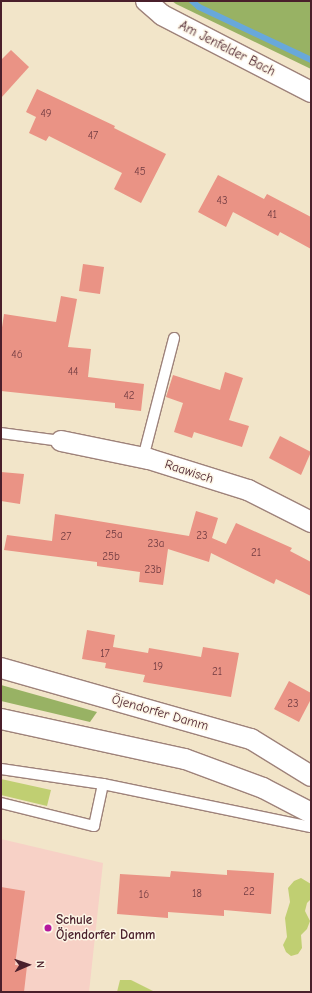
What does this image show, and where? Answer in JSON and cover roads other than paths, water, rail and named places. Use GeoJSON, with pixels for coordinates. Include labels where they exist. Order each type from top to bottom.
{"type":"FeatureCollection","features":[{"type":"Feature","properties":{"kind":"street","name":"Am Jenfelder Bach"},"geometry":{"type":"LineString","coordinates":[[146,1],[162,15],[311,92]]}},
{"type":"Feature","properties":{"kind":"street","name":"Raawisch"},"geometry":{"type":"LineString","coordinates":[[61,441],[143,458],[248,490],[311,522]]}},
{"type":"Feature","properties":{"kind":"street","name":"Öjendorfer Damm"},"geometry":{"type":"LineString","coordinates":[[1,668],[251,739],[311,776]]}},
{"type":"Feature","properties":{"kind":"street"},"geometry":{"type":"LineString","coordinates":[[1,719],[185,758],[263,788],[311,813]]}},
{"type":"Feature","properties":{"kind":"lane"},"geometry":{"type":"LineString","coordinates":[[143,458],[174,338]]}},
{"type":"Feature","properties":{"kind":"lane"},"geometry":{"type":"LineString","coordinates":[[1,433],[61,441]]}},
{"type":"Feature","properties":{"kind":"lane"},"geometry":{"type":"LineString","coordinates":[[1,769],[103,784],[311,827]]}},
{"type":"Feature","properties":{"kind":"lane"},"geometry":{"type":"LineString","coordinates":[[1,804],[94,826],[103,784]]}},
{"type":"Feature","properties":{"kind":"waterway"},"geometry":{"type":"LineString","coordinates":[[192,1],[199,7],[311,60]]}},
{"type":"Feature","properties":{"kind":"place","name":"Schule Öjendorfer Damm"},"geometry":{"type":"Point","coordinates":[48,928]}}]}
